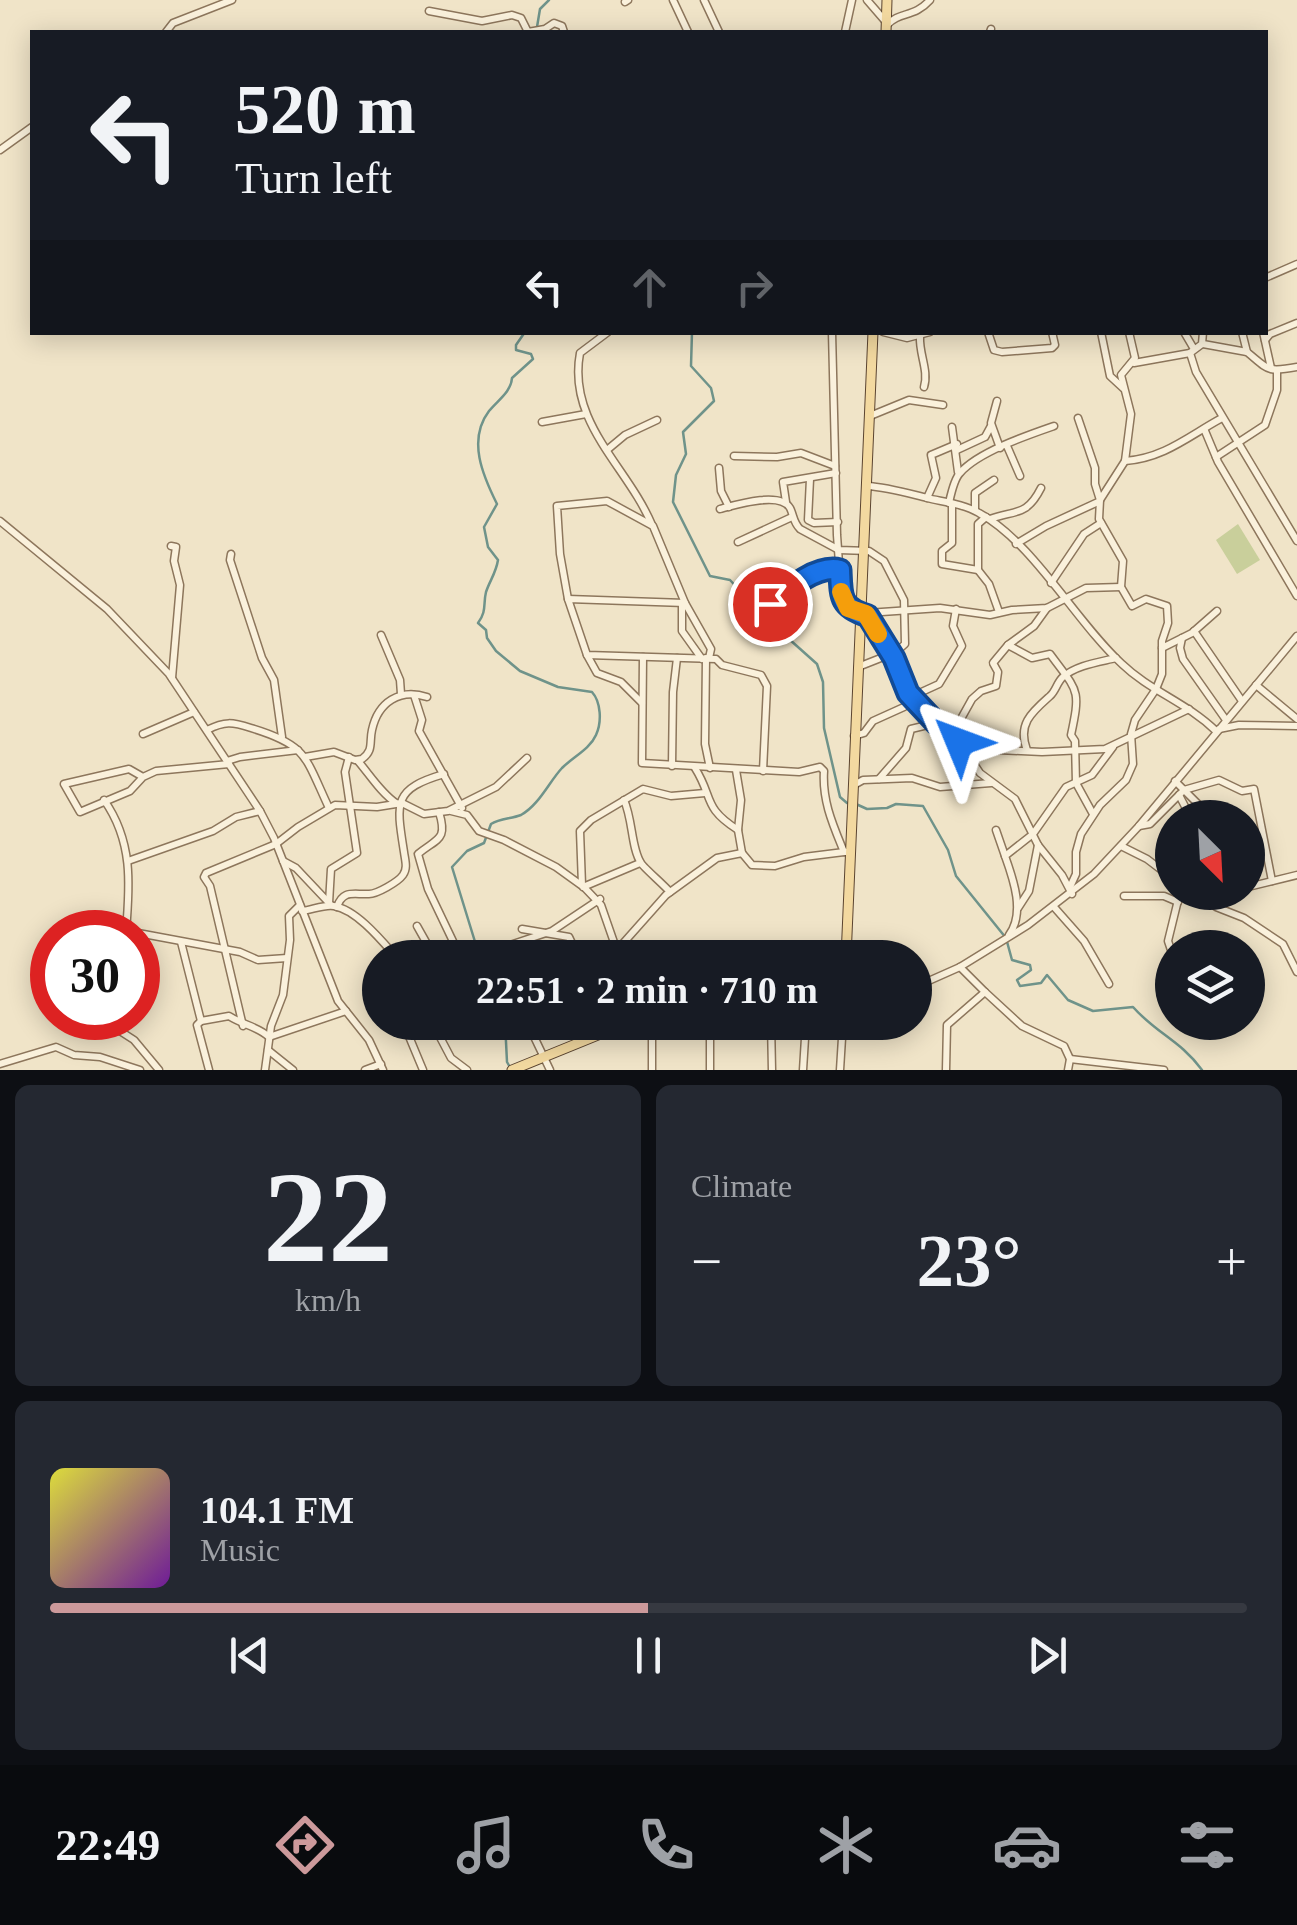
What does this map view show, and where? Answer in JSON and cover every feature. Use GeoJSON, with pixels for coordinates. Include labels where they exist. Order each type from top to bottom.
{"type":"FeatureCollection","features":[{"type":"Feature","properties":{"kind":"main road"},"geometry":{"type":"LineString","coordinates":[[886,27],[887,0]]}},
{"type":"Feature","properties":{"kind":"main road"},"geometry":{"type":"LineString","coordinates":[[846,940],[847,852],[863,613],[873,335]]}},
{"type":"Feature","properties":{"kind":"main road"},"geometry":{"type":"LineString","coordinates":[[512,1070],[584,1040]]}},
{"type":"Feature","properties":{"kind":"street"},"geometry":{"type":"LineString","coordinates":[[168,30],[174,22],[232,0]]}},
{"type":"Feature","properties":{"kind":"street"},"geometry":{"type":"LineString","coordinates":[[673,0],[687,30]]}},
{"type":"Feature","properties":{"kind":"street"},"geometry":{"type":"LineString","coordinates":[[704,0],[718,30]]}},
{"type":"Feature","properties":{"kind":"street"},"geometry":{"type":"LineString","coordinates":[[845,30],[852,0]]}},
{"type":"Feature","properties":{"kind":"street"},"geometry":{"type":"LineString","coordinates":[[867,0],[886,27],[893,19],[920,12],[930,0]]}},
{"type":"Feature","properties":{"kind":"street"},"geometry":{"type":"LineString","coordinates":[[429,11],[482,21],[512,16],[521,18],[527,30]]}},
{"type":"Feature","properties":{"kind":"street"},"geometry":{"type":"LineString","coordinates":[[539,30],[554,23],[563,30]]}},
{"type":"Feature","properties":{"kind":"street"},"geometry":{"type":"LineString","coordinates":[[0,150],[30,128]]}},
{"type":"Feature","properties":{"kind":"street"},"geometry":{"type":"LineString","coordinates":[[1268,277],[1297,264]]}},
{"type":"Feature","properties":{"kind":"street"},"geometry":{"type":"LineString","coordinates":[[1268,334],[1297,323]]}},
{"type":"Feature","properties":{"kind":"street"},"geometry":{"type":"LineString","coordinates":[[604,335],[580,355],[577,380],[586,414],[596,438],[643,503],[684,603],[712,649],[708,659],[705,794],[720,819],[738,830]]}},
{"type":"Feature","properties":{"kind":"street"},"geometry":{"type":"LineString","coordinates":[[832,335],[838,550],[845,603],[850,610],[863,613],[956,608],[986,615],[1047,608],[1086,588],[1121,586]]}},
{"type":"Feature","properties":{"kind":"street"},"geometry":{"type":"LineString","coordinates":[[890,335],[925,335]]}},
{"type":"Feature","properties":{"kind":"street"},"geometry":{"type":"LineString","coordinates":[[989,335],[996,352],[1052,348],[1056,344],[1053,335]]}},
{"type":"Feature","properties":{"kind":"street"},"geometry":{"type":"LineString","coordinates":[[1102,335],[1110,376],[1124,389]]}},
{"type":"Feature","properties":{"kind":"street"},"geometry":{"type":"LineString","coordinates":[[1129,335],[1134,364]]}},
{"type":"Feature","properties":{"kind":"street"},"geometry":{"type":"LineString","coordinates":[[1185,335],[1196,372],[1297,542]]}},
{"type":"Feature","properties":{"kind":"street"},"geometry":{"type":"LineString","coordinates":[[1202,344],[1204,335]]}},
{"type":"Feature","properties":{"kind":"street"},"geometry":{"type":"LineString","coordinates":[[1216,457],[1266,423],[1277,390],[1274,370],[1262,335],[1244,335],[1246,352],[1256,364],[1274,370],[1296,368]]}},
{"type":"Feature","properties":{"kind":"street"},"geometry":{"type":"LineString","coordinates":[[920,338],[920,356],[926,373],[924,386]]}},
{"type":"Feature","properties":{"kind":"street"},"geometry":{"type":"LineString","coordinates":[[1016,544],[1100,501],[1112,486],[1125,461],[1131,414],[1122,372],[1134,364],[1192,351],[1202,344],[1246,352]]}},
{"type":"Feature","properties":{"kind":"street"},"geometry":{"type":"LineString","coordinates":[[870,416],[908,400],[943,405]]}},
{"type":"Feature","properties":{"kind":"street"},"geometry":{"type":"LineString","coordinates":[[928,498],[936,478],[931,454],[984,437],[992,425],[998,401]]}},
{"type":"Feature","properties":{"kind":"street"},"geometry":{"type":"LineString","coordinates":[[542,422],[586,414]]}},
{"type":"Feature","properties":{"kind":"street"},"geometry":{"type":"LineString","coordinates":[[1071,891],[1077,846],[1093,814],[1128,777],[1134,756],[1132,734],[1138,715],[1156,689],[1168,623],[1167,606],[1146,599],[1132,606],[1121,586],[1123,561],[1100,527],[1094,466],[1078,418]]}},
{"type":"Feature","properties":{"kind":"street"},"geometry":{"type":"LineString","coordinates":[[1125,461],[1166,450],[1222,418]]}},
{"type":"Feature","properties":{"kind":"street"},"geometry":{"type":"LineString","coordinates":[[607,450],[656,420]]}},
{"type":"Feature","properties":{"kind":"street"},"geometry":{"type":"LineString","coordinates":[[992,425],[1020,476]]}},
{"type":"Feature","properties":{"kind":"street"},"geometry":{"type":"LineString","coordinates":[[958,473],[1026,435],[1054,426]]}},
{"type":"Feature","properties":{"kind":"street"},"geometry":{"type":"LineString","coordinates":[[952,427],[958,473],[950,504],[952,542],[942,552],[942,564],[978,570],[990,584],[999,612]]}},
{"type":"Feature","properties":{"kind":"street"},"geometry":{"type":"LineString","coordinates":[[1205,431],[1216,457],[1297,596]]}},
{"type":"Feature","properties":{"kind":"street"},"geometry":{"type":"LineString","coordinates":[[734,456],[777,458],[801,453],[836,470]]}},
{"type":"Feature","properties":{"kind":"street"},"geometry":{"type":"LineString","coordinates":[[719,468],[721,491],[730,506]]}},
{"type":"Feature","properties":{"kind":"street"},"geometry":{"type":"LineString","coordinates":[[836,470],[782,483],[786,503],[800,529],[838,550],[863,550],[876,555],[889,566],[902,594],[906,644],[858,668]]}},
{"type":"Feature","properties":{"kind":"street"},"geometry":{"type":"LineString","coordinates":[[810,479],[808,520],[838,522]]}},
{"type":"Feature","properties":{"kind":"street"},"geometry":{"type":"LineString","coordinates":[[975,510],[975,494],[994,480]]}},
{"type":"Feature","properties":{"kind":"street"},"geometry":{"type":"LineString","coordinates":[[866,486],[975,510],[988,518],[1016,544],[1116,658],[1217,730],[1297,722]]}},
{"type":"Feature","properties":{"kind":"street"},"geometry":{"type":"LineString","coordinates":[[978,570],[978,524],[1032,505],[1042,488]]}},
{"type":"Feature","properties":{"kind":"street"},"geometry":{"type":"LineString","coordinates":[[642,703],[621,682],[598,673],[587,654],[568,598],[560,554],[558,504],[582,506],[607,501],[653,526]]}},
{"type":"Feature","properties":{"kind":"street"},"geometry":{"type":"LineString","coordinates":[[720,508],[758,501],[786,503]]}},
{"type":"Feature","properties":{"kind":"street"},"geometry":{"type":"LineString","coordinates":[[738,542],[792,517]]}},
{"type":"Feature","properties":{"kind":"street"},"geometry":{"type":"LineString","coordinates":[[0,520],[107,609],[152,653],[207,730],[260,811],[338,1001],[369,1040],[382,1067],[365,1070]]}},
{"type":"Feature","properties":{"kind":"street"},"geometry":{"type":"LineString","coordinates":[[1051,583],[1084,534],[1100,527]]}},
{"type":"Feature","properties":{"kind":"street"},"geometry":{"type":"LineString","coordinates":[[171,546],[176,547],[174,561],[180,585],[172,679]]}},
{"type":"Feature","properties":{"kind":"street"},"geometry":{"type":"LineString","coordinates":[[231,554],[255,638],[274,680],[282,713],[282,736]]}},
{"type":"Feature","properties":{"kind":"street"},"geometry":{"type":"LineString","coordinates":[[770,604],[828,568],[840,570]]}},
{"type":"Feature","properties":{"kind":"street"},"geometry":{"type":"LineString","coordinates":[[568,598],[684,603]]}},
{"type":"Feature","properties":{"kind":"street"},"geometry":{"type":"LineString","coordinates":[[684,603],[682,630],[708,659]]}},
{"type":"Feature","properties":{"kind":"street"},"geometry":{"type":"LineString","coordinates":[[854,736],[941,682],[962,646],[953,626],[956,608]]}},
{"type":"Feature","properties":{"kind":"street"},"geometry":{"type":"LineString","coordinates":[[960,745],[962,717],[976,694],[996,686],[998,672],[993,663],[1008,645],[1033,627],[1047,608]]}},
{"type":"Feature","properties":{"kind":"street"},"geometry":{"type":"LineString","coordinates":[[1162,648],[1194,631],[1216,612]]}},
{"type":"Feature","properties":{"kind":"street"},"geometry":{"type":"LineString","coordinates":[[863,613],[890,653],[912,697],[960,745],[991,784],[1015,799],[1038,845],[1071,891]]}},
{"type":"Feature","properties":{"kind":"street"},"geometry":{"type":"LineString","coordinates":[[1194,631],[1241,702],[1247,725]]}},
{"type":"Feature","properties":{"kind":"street"},"geometry":{"type":"LineString","coordinates":[[380,635],[400,680],[401,695]]}},
{"type":"Feature","properties":{"kind":"street"},"geometry":{"type":"LineString","coordinates":[[932,980],[1054,908],[1121,846],[1297,636]]}},
{"type":"Feature","properties":{"kind":"street"},"geometry":{"type":"LineString","coordinates":[[1182,638],[1183,659],[1226,720]]}},
{"type":"Feature","properties":{"kind":"street"},"geometry":{"type":"LineString","coordinates":[[1008,645],[1032,658],[1050,654],[1074,686],[1079,706],[1071,735],[1075,741],[1076,782],[1093,814]]}},
{"type":"Feature","properties":{"kind":"street"},"geometry":{"type":"LineString","coordinates":[[587,654],[708,659],[757,672],[765,680],[763,770]]}},
{"type":"Feature","properties":{"kind":"street"},"geometry":{"type":"LineString","coordinates":[[643,657],[640,760],[648,766],[703,767],[740,773],[823,769],[822,791],[847,852],[804,857],[768,867],[752,864],[742,853],[738,830],[742,815],[740,773]]}},
{"type":"Feature","properties":{"kind":"street"},"geometry":{"type":"LineString","coordinates":[[1027,751],[1022,734],[1028,720],[1066,674],[1116,658]]}},
{"type":"Feature","properties":{"kind":"street"},"geometry":{"type":"LineString","coordinates":[[672,766],[674,659]]}},
{"type":"Feature","properties":{"kind":"street"},"geometry":{"type":"LineString","coordinates":[[1256,685],[1297,722]]}},
{"type":"Feature","properties":{"kind":"street"},"geometry":{"type":"LineString","coordinates":[[413,694],[417,696],[422,720],[420,731],[467,815],[482,832],[556,867],[600,900],[610,940]]}},
{"type":"Feature","properties":{"kind":"street"},"geometry":{"type":"LineString","coordinates":[[358,761],[369,754],[379,711],[394,696],[427,696]]}},
{"type":"Feature","properties":{"kind":"street"},"geometry":{"type":"LineString","coordinates":[[1004,856],[1033,834],[1066,787],[1092,775],[1113,746],[1190,709]]}},
{"type":"Feature","properties":{"kind":"street"},"geometry":{"type":"LineString","coordinates":[[143,734],[194,712]]}},
{"type":"Feature","properties":{"kind":"street"},"geometry":{"type":"LineString","coordinates":[[207,730],[231,721],[282,736],[305,757],[329,808]]}},
{"type":"Feature","properties":{"kind":"street"},"geometry":{"type":"LineString","coordinates":[[878,779],[906,748],[912,729],[936,723]]}},
{"type":"Feature","properties":{"kind":"street"},"geometry":{"type":"LineString","coordinates":[[960,745],[976,743],[998,750],[1027,751],[1113,746]]}},
{"type":"Feature","properties":{"kind":"street"},"geometry":{"type":"LineString","coordinates":[[143,777],[129,769],[64,784],[78,812],[130,791],[143,777],[170,768],[228,763],[240,756],[298,750]]}},
{"type":"Feature","properties":{"kind":"street"},"geometry":{"type":"LineString","coordinates":[[305,757],[334,752],[358,761],[384,795],[424,814],[448,811],[496,787],[527,758]]}},
{"type":"Feature","properties":{"kind":"street"},"geometry":{"type":"LineString","coordinates":[[332,905],[331,869],[358,853],[345,772],[349,757]]}},
{"type":"Feature","properties":{"kind":"street"},"geometry":{"type":"LineString","coordinates":[[853,771],[863,780]]}},
{"type":"Feature","properties":{"kind":"street"},"geometry":{"type":"LineString","coordinates":[[265,1070],[269,1036],[282,999],[289,916],[301,908],[332,905],[350,892],[372,893],[405,873],[398,803],[406,790],[420,780],[444,774]]}},
{"type":"Feature","properties":{"kind":"street"},"geometry":{"type":"LineString","coordinates":[[853,786],[863,780],[912,778],[940,787],[991,784]]}},
{"type":"Feature","properties":{"kind":"street"},"geometry":{"type":"LineString","coordinates":[[1139,826],[1150,824],[1182,793],[1220,780],[1242,790],[1254,789],[1272,882]]}},
{"type":"Feature","properties":{"kind":"street"},"geometry":{"type":"LineString","coordinates":[[1174,781],[1185,800]]}},
{"type":"Feature","properties":{"kind":"street"},"geometry":{"type":"LineString","coordinates":[[583,886],[580,830],[586,823],[643,790],[672,796],[705,794]]}},
{"type":"Feature","properties":{"kind":"street"},"geometry":{"type":"LineString","coordinates":[[1182,793],[1190,800]]}},
{"type":"Feature","properties":{"kind":"street"},"geometry":{"type":"LineString","coordinates":[[104,800],[117,821],[128,861],[129,910]]}},
{"type":"Feature","properties":{"kind":"street"},"geometry":{"type":"LineString","coordinates":[[624,800],[632,818],[633,841],[640,862],[670,892]]}},
{"type":"Feature","properties":{"kind":"street"},"geometry":{"type":"LineString","coordinates":[[243,1026],[210,886],[204,876],[276,844],[329,808],[398,803]]}},
{"type":"Feature","properties":{"kind":"street"},"geometry":{"type":"LineString","coordinates":[[128,861],[260,811]]}},
{"type":"Feature","properties":{"kind":"street"},"geometry":{"type":"LineString","coordinates":[[448,811],[467,815]]}},
{"type":"Feature","properties":{"kind":"street"},"geometry":{"type":"LineString","coordinates":[[439,812],[444,827],[442,836],[418,854],[428,889],[452,940]]}},
{"type":"Feature","properties":{"kind":"street"},"geometry":{"type":"LineString","coordinates":[[996,830],[1018,908],[1017,924],[1006,938]]}},
{"type":"Feature","properties":{"kind":"street"},"geometry":{"type":"LineString","coordinates":[[1018,908],[1029,891],[1038,845]]}},
{"type":"Feature","properties":{"kind":"street"},"geometry":{"type":"LineString","coordinates":[[1121,846],[1155,865]]}},
{"type":"Feature","properties":{"kind":"street"},"geometry":{"type":"LineString","coordinates":[[627,940],[670,892],[722,855],[742,853]]}},
{"type":"Feature","properties":{"kind":"street"},"geometry":{"type":"LineString","coordinates":[[283,861],[379,940]]}},
{"type":"Feature","properties":{"kind":"street"},"geometry":{"type":"LineString","coordinates":[[583,886],[624,872],[640,862]]}},
{"type":"Feature","properties":{"kind":"street"},"geometry":{"type":"LineString","coordinates":[[1265,883],[1297,875]]}},
{"type":"Feature","properties":{"kind":"street"},"geometry":{"type":"LineString","coordinates":[[1124,896],[1155,896]]}},
{"type":"Feature","properties":{"kind":"street"},"geometry":{"type":"LineString","coordinates":[[523,940],[545,932],[600,900]]}},
{"type":"Feature","properties":{"kind":"street"},"geometry":{"type":"LineString","coordinates":[[1054,908],[1084,940],[1110,984]]}},
{"type":"Feature","properties":{"kind":"street"},"geometry":{"type":"LineString","coordinates":[[1226,910],[1284,944],[1297,972]]}},
{"type":"Feature","properties":{"kind":"street"},"geometry":{"type":"LineString","coordinates":[[418,926],[425,940]]}},
{"type":"Feature","properties":{"kind":"street"},"geometry":{"type":"LineString","coordinates":[[522,930],[571,940]]}},
{"type":"Feature","properties":{"kind":"street"},"geometry":{"type":"LineString","coordinates":[[160,935],[258,960],[287,958]]}},
{"type":"Feature","properties":{"kind":"street"},"geometry":{"type":"LineString","coordinates":[[181,942],[202,1021]]}},
{"type":"Feature","properties":{"kind":"street"},"geometry":{"type":"LineString","coordinates":[[960,967],[1022,1026],[1064,1046],[1070,1059],[1068,1070]]}},
{"type":"Feature","properties":{"kind":"street"},"geometry":{"type":"LineString","coordinates":[[946,1070],[947,1025],[985,992]]}},
{"type":"Feature","properties":{"kind":"street"},"geometry":{"type":"LineString","coordinates":[[269,1036],[346,1011]]}},
{"type":"Feature","properties":{"kind":"street"},"geometry":{"type":"LineString","coordinates":[[209,1070],[197,1026],[202,1021],[228,1016],[269,1036]]}},
{"type":"Feature","properties":{"kind":"street"},"geometry":{"type":"LineString","coordinates":[[134,1040],[159,1070]]}},
{"type":"Feature","properties":{"kind":"street"},"geometry":{"type":"LineString","coordinates":[[410,1040],[423,1070]]}},
{"type":"Feature","properties":{"kind":"street"},"geometry":{"type":"LineString","coordinates":[[442,1040],[451,1058],[466,1070]]}},
{"type":"Feature","properties":{"kind":"street"},"geometry":{"type":"LineString","coordinates":[[534,1040],[550,1070]]}},
{"type":"Feature","properties":{"kind":"street"},"geometry":{"type":"LineString","coordinates":[[652,1040],[652,1070]]}},
{"type":"Feature","properties":{"kind":"street"},"geometry":{"type":"LineString","coordinates":[[710,1040],[710,1070]]}},
{"type":"Feature","properties":{"kind":"street"},"geometry":{"type":"LineString","coordinates":[[771,1040],[772,1070]]}},
{"type":"Feature","properties":{"kind":"street"},"geometry":{"type":"LineString","coordinates":[[803,1070],[805,1040]]}},
{"type":"Feature","properties":{"kind":"street"},"geometry":{"type":"LineString","coordinates":[[840,1070],[842,1040]]}},
{"type":"Feature","properties":{"kind":"street"},"geometry":{"type":"LineString","coordinates":[[0,1064],[56,1048],[140,1070]]}},
{"type":"Feature","properties":{"kind":"street"},"geometry":{"type":"LineString","coordinates":[[268,1050],[294,1070]]}},
{"type":"Feature","properties":{"kind":"street"},"geometry":{"type":"LineString","coordinates":[[1070,1059],[1164,1070]]}},
{"type":"Feature","properties":{"kind":"green space"},"geometry":{"type":"Polygon","coordinates":[[[1238,524],[1260,560],[1237,574],[1216,540],[1238,524]]]}},
{"type":"Feature","properties":{"kind":"waterway"},"geometry":{"type":"LineString","coordinates":[[537,27],[540,9],[549,0]]}},
{"type":"Feature","properties":{"kind":"waterway"},"geometry":{"type":"LineString","coordinates":[[474,940],[452,867],[467,851],[484,843],[491,824],[521,815],[533,805],[562,768],[593,740],[600,718],[592,692],[558,687],[520,671],[496,651],[478,623],[498,560],[488,547],[484,527],[497,504],[479,458],[479,434],[482,422],[507,392],[512,378],[533,359],[531,354],[516,350],[523,335]]}},
{"type":"Feature","properties":{"kind":"waterway"},"geometry":{"type":"LineString","coordinates":[[692,335],[691,366],[711,388],[714,401],[683,432],[686,454],[676,475],[673,502],[710,576],[730,580],[755,607],[755,618],[768,634],[789,639],[817,664],[823,682],[824,728],[840,797],[847,803]]}},
{"type":"Feature","properties":{"kind":"waterway"},"geometry":{"type":"LineString","coordinates":[[856,804],[867,809],[896,804],[923,806],[948,850],[956,876],[1006,938],[1012,960],[1030,965],[1031,970],[1017,980],[1020,986],[1041,983],[1047,975],[1068,1000],[1093,1011],[1133,1007],[1202,1070]]}},
{"type":"Feature","properties":{"kind":"waterway"},"geometry":{"type":"LineString","coordinates":[[506,1040],[511,1069]]}},
{"type":"Feature","properties":{"kind":"slow traffic"},"geometry":{"type":"LineString","coordinates":[[841,592],[848,608],[866,614],[878,634]]}},
{"type":"Feature","properties":{"kind":"route"},"geometry":{"type":"LineString","coordinates":[[770,604],[828,568],[840,570],[840,592],[846,606],[868,616],[894,658],[908,693],[959,742]]}}]}
